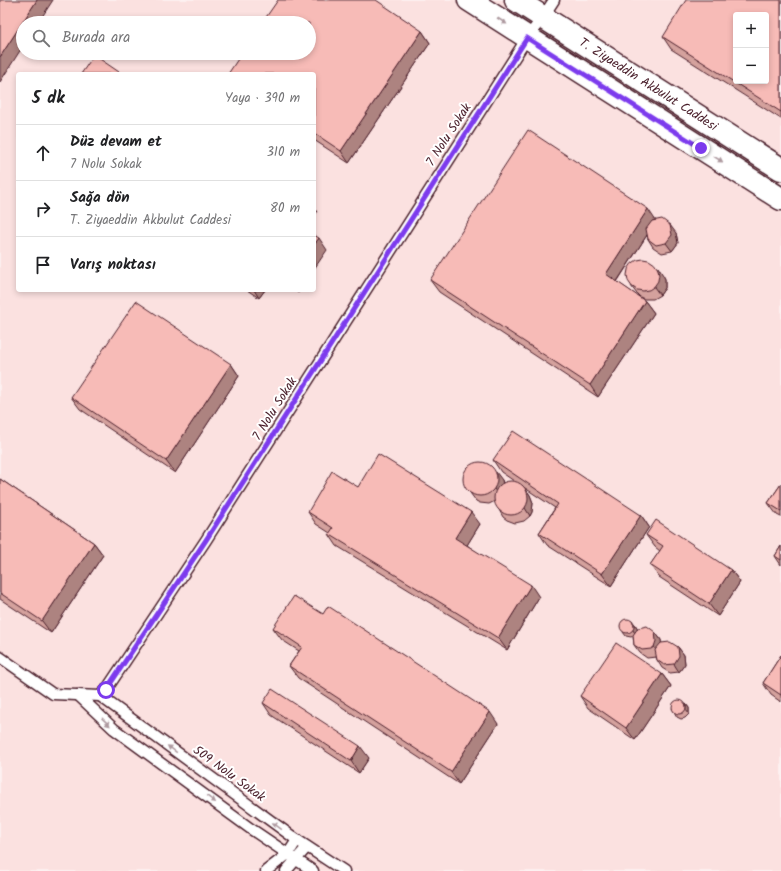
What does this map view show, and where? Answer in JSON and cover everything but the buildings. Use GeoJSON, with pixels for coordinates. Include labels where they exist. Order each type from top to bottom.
{"type":"FeatureCollection","features":[{"type":"Feature","properties":{"kind":"street","name":"T. Ziyaeddin Akbulut Caddesi"},"geometry":{"type":"LineString","coordinates":[[469,0],[781,199]]}},
{"type":"Feature","properties":{"kind":"street","name":"T. Ziyaeddin Akbulut Caddesi"},"geometry":{"type":"LineString","coordinates":[[516,0],[549,9],[781,169]]}},
{"type":"Feature","properties":{"kind":"lane","name":"7 Nolu Sokak"},"geometry":{"type":"LineString","coordinates":[[100,696],[106,690],[206,540],[527,38],[549,9]]}},
{"type":"Feature","properties":{"kind":"lane"},"geometry":{"type":"LineString","coordinates":[[0,657],[53,694],[100,696]]}},
{"type":"Feature","properties":{"kind":"lane"},"geometry":{"type":"LineString","coordinates":[[78,695],[114,729],[251,829],[313,871]]}},
{"type":"Feature","properties":{"kind":"lane","name":"509 Nolu Sokak"},"geometry":{"type":"LineString","coordinates":[[100,696],[297,840],[344,871]]}},
{"type":"Feature","properties":{"kind":"lane"},"geometry":{"type":"LineString","coordinates":[[286,871],[297,840]]}},
{"type":"Feature","properties":{"kind":"lane"},"geometry":{"type":"LineString","coordinates":[[266,871],[308,847]]}},
{"type":"Feature","properties":{"kind":"shaded area"},"geometry":{"type":"Polygon","coordinates":[[[0,0],[781,0],[781,871],[0,871],[0,0]]]}},
{"type":"Feature","properties":{"kind":"route"},"geometry":{"type":"LineString","coordinates":[[106,690],[206,540],[527,38],[701,148]]}}]}
